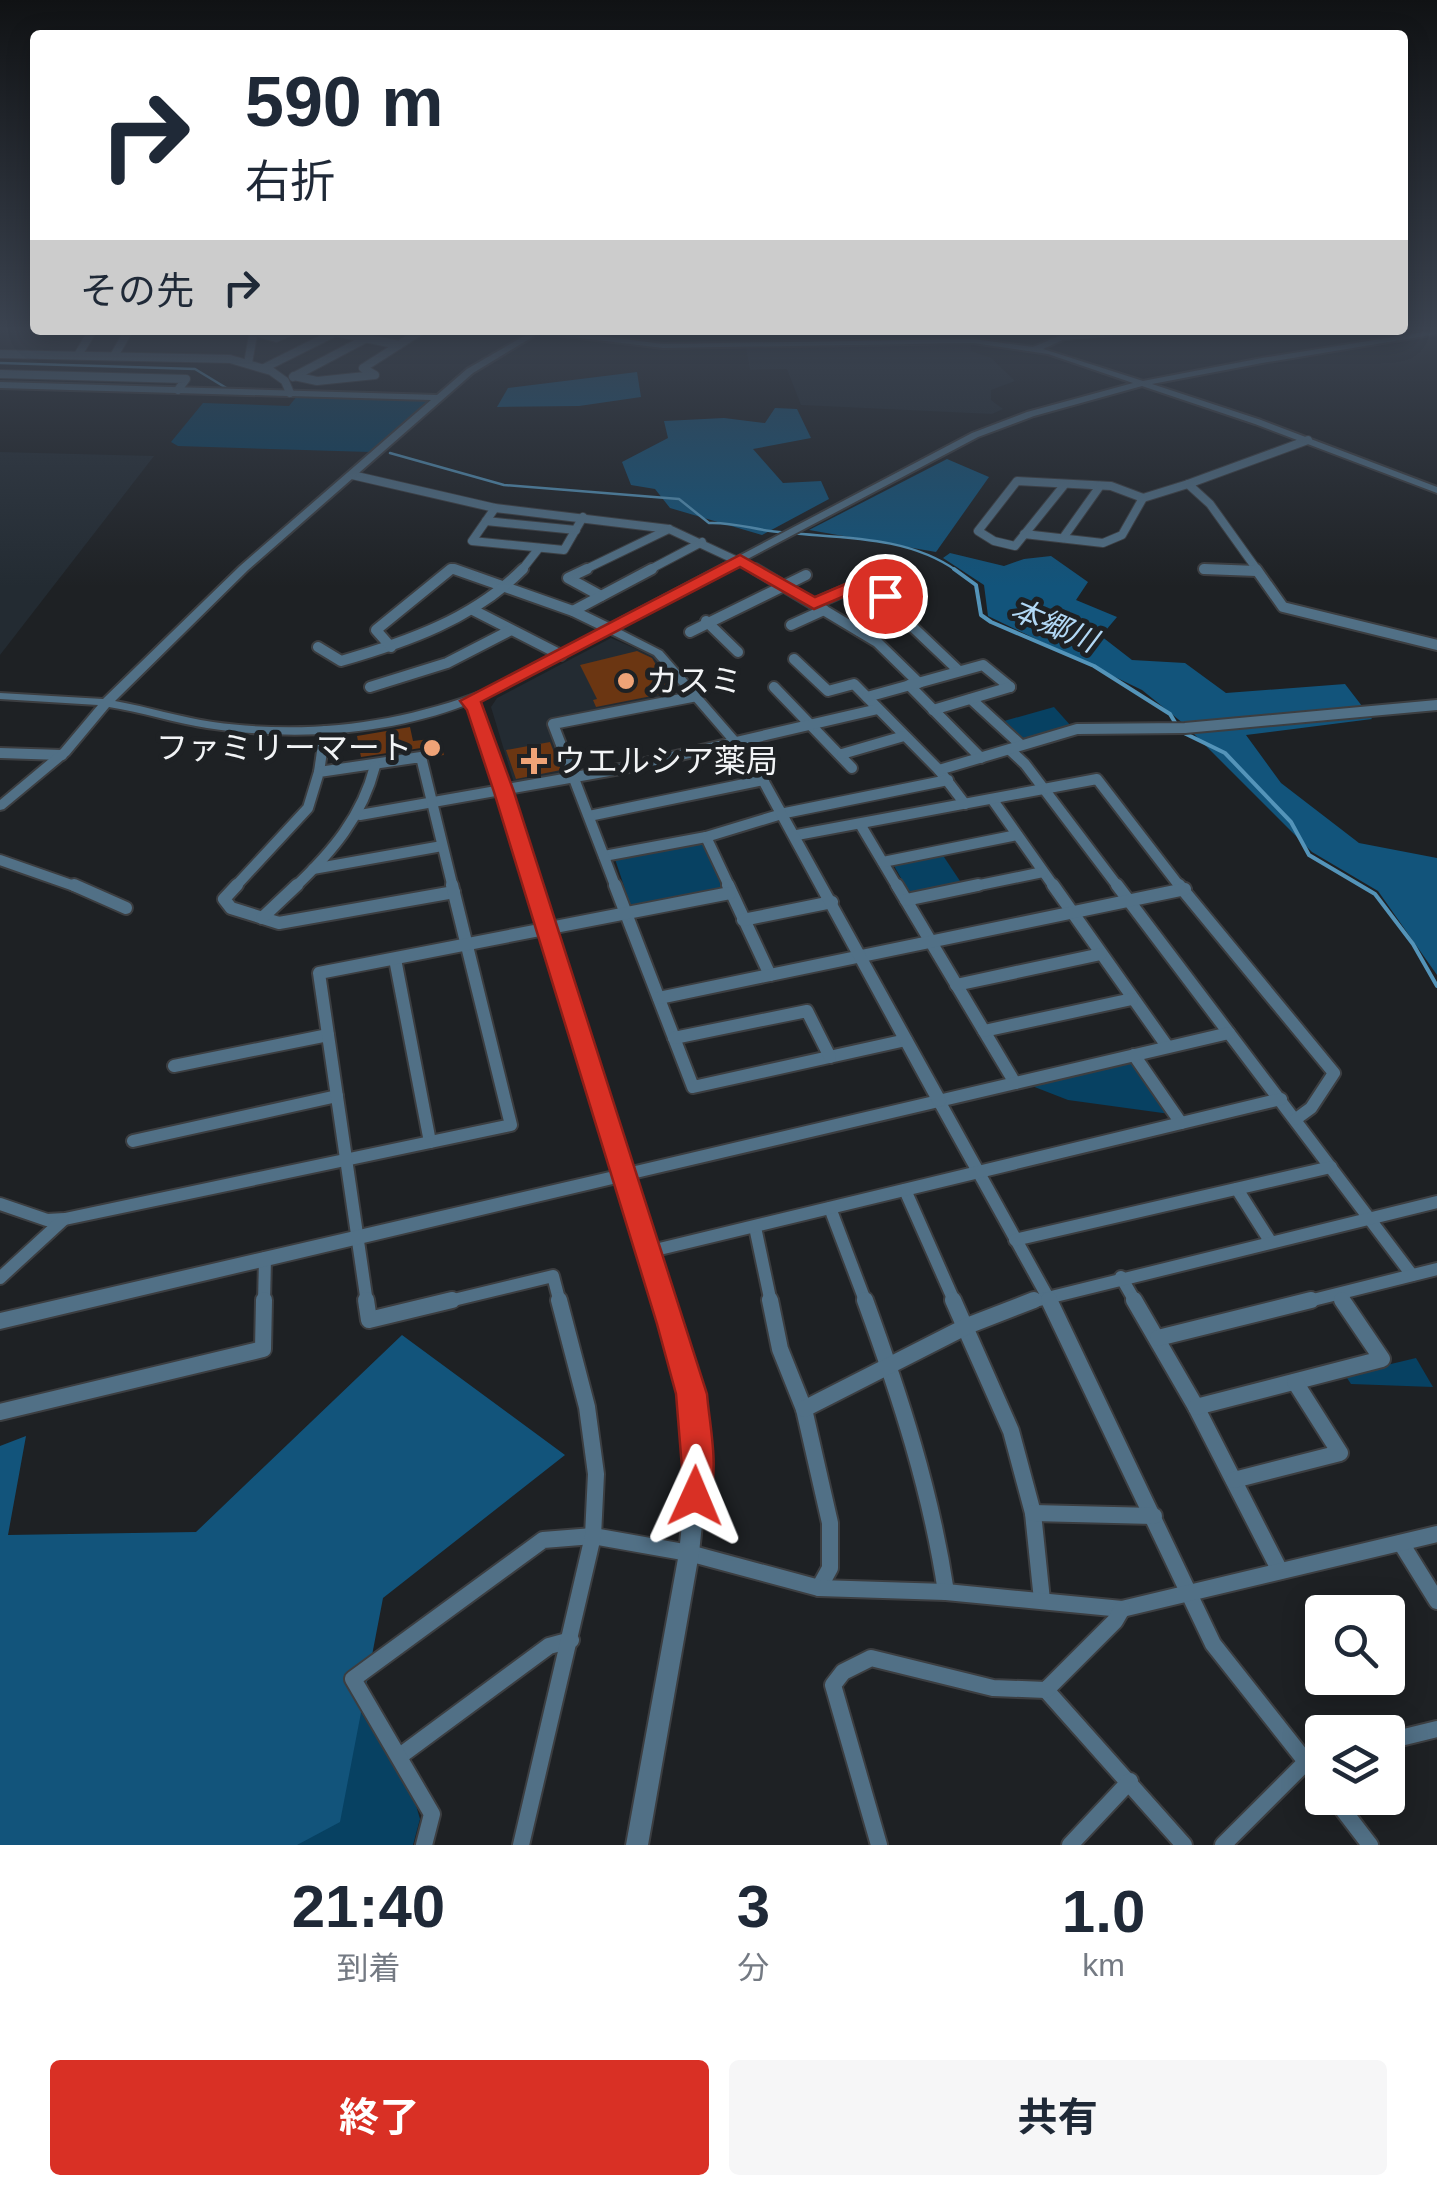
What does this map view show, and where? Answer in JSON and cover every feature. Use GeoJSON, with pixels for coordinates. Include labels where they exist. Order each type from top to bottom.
{"type":"FeatureCollection","features":[{"type":"Feature","properties":{"kind":"street"},"geometry":{"type":"LineString","coordinates":[[0,806],[62,756],[106,703],[244,568],[422,414]]}},
{"type":"Feature","properties":{"kind":"street"},"geometry":{"type":"LineString","coordinates":[[0,696],[106,703],[221,727],[325,731],[392,721],[470,701],[976,435],[1024,414]]}},
{"type":"Feature","properties":{"kind":"street"},"geometry":{"type":"LineString","coordinates":[[1233,414],[1437,490]]}},
{"type":"Feature","properties":{"kind":"street"},"geometry":{"type":"LineString","coordinates":[[1066,484],[1015,546],[994,541],[978,531],[1017,481],[1100,486],[1143,498],[1308,440]]}},
{"type":"Feature","properties":{"kind":"street"},"geometry":{"type":"LineString","coordinates":[[352,475],[495,508],[669,529],[702,542],[740,560],[878,642],[933,710],[981,758]]}},
{"type":"Feature","properties":{"kind":"street"},"geometry":{"type":"LineString","coordinates":[[1188,484],[1210,504],[1283,607],[1437,645]]}},
{"type":"Feature","properties":{"kind":"street"},"geometry":{"type":"LineString","coordinates":[[1064,538],[1100,486]]}},
{"type":"Feature","properties":{"kind":"street"},"geometry":{"type":"LineString","coordinates":[[1024,534],[1103,543],[1122,535],[1143,498]]}},
{"type":"Feature","properties":{"kind":"street"},"geometry":{"type":"LineString","coordinates":[[495,508],[472,540],[564,550],[583,517]]}},
{"type":"Feature","properties":{"kind":"street"},"geometry":{"type":"LineString","coordinates":[[486,521],[576,530]]}},
{"type":"Feature","properties":{"kind":"street"},"geometry":{"type":"LineString","coordinates":[[601,596],[568,578],[669,529]]}},
{"type":"Feature","properties":{"kind":"street"},"geometry":{"type":"LineString","coordinates":[[573,611],[702,542]]}},
{"type":"Feature","properties":{"kind":"street"},"geometry":{"type":"LineString","coordinates":[[318,647],[340,661],[391,647],[473,610],[523,572],[539,548]]}},
{"type":"Feature","properties":{"kind":"street"},"geometry":{"type":"LineString","coordinates":[[391,647],[376,630],[452,568],[573,611],[658,652],[741,746],[785,813],[938,1101],[1048,1295],[1213,1644],[1305,1749]]}},
{"type":"Feature","properties":{"kind":"street"},"geometry":{"type":"LineString","coordinates":[[1204,569],[1257,570]]}},
{"type":"Feature","properties":{"kind":"street"},"geometry":{"type":"LineString","coordinates":[[690,632],[806,574]]}},
{"type":"Feature","properties":{"kind":"street"},"geometry":{"type":"LineString","coordinates":[[814,604],[862,582],[908,609],[860,631]]}},
{"type":"Feature","properties":{"kind":"street"},"geometry":{"type":"LineString","coordinates":[[473,610],[561,655]]}},
{"type":"Feature","properties":{"kind":"street"},"geometry":{"type":"LineString","coordinates":[[791,625],[824,610]]}},
{"type":"Feature","properties":{"kind":"street"},"geometry":{"type":"LineString","coordinates":[[898,614],[959,671]]}},
{"type":"Feature","properties":{"kind":"street"},"geometry":{"type":"LineString","coordinates":[[706,621],[738,652]]}},
{"type":"Feature","properties":{"kind":"street"},"geometry":{"type":"LineString","coordinates":[[370,687],[447,663],[511,630]]}},
{"type":"Feature","properties":{"kind":"street"},"geometry":{"type":"LineString","coordinates":[[794,660],[828,691],[854,684],[943,775],[965,804]]}},
{"type":"Feature","properties":{"kind":"street"},"geometry":{"type":"LineString","coordinates":[[867,696],[984,665],[1010,688],[933,710]]}},
{"type":"Feature","properties":{"kind":"street"},"geometry":{"type":"LineString","coordinates":[[774,687],[852,768]]}},
{"type":"Feature","properties":{"kind":"street"},"geometry":{"type":"LineString","coordinates":[[697,696],[554,724],[693,1087],[906,1040]]}},
{"type":"Feature","properties":{"kind":"street"},"geometry":{"type":"LineString","coordinates":[[971,699],[1015,748],[1412,1275]]}},
{"type":"Feature","properties":{"kind":"street"},"geometry":{"type":"LineString","coordinates":[[470,701],[476,708],[504,792],[691,1394],[698,1468],[689,1554],[637,1845]]}},
{"type":"Feature","properties":{"kind":"street"},"geometry":{"type":"LineString","coordinates":[[604,856],[706,837],[785,813],[870,798],[1078,728],[1181,729],[1437,705]]}},
{"type":"Feature","properties":{"kind":"street"},"geometry":{"type":"LineString","coordinates":[[360,816],[575,780],[741,746],[878,708]]}},
{"type":"Feature","properties":{"kind":"street"},"geometry":{"type":"LineString","coordinates":[[325,731],[320,772],[308,808],[224,900],[231,908],[279,923],[454,892]]}},
{"type":"Feature","properties":{"kind":"street"},"geometry":{"type":"LineString","coordinates":[[842,754],[904,736]]}},
{"type":"Feature","properties":{"kind":"street"},"geometry":{"type":"LineString","coordinates":[[0,753],[62,756]]}},
{"type":"Feature","properties":{"kind":"street"},"geometry":{"type":"LineString","coordinates":[[0,1204],[47,1220],[64,1219],[511,1125],[421,758],[320,772]]}},
{"type":"Feature","properties":{"kind":"street"},"geometry":{"type":"LineString","coordinates":[[262,918],[360,816],[375,766]]}},
{"type":"Feature","properties":{"kind":"street"},"geometry":{"type":"LineString","coordinates":[[797,835],[1098,778],[1231,953],[1334,1073],[1312,1108],[1296,1119]]}},
{"type":"Feature","properties":{"kind":"street"},"geometry":{"type":"LineString","coordinates":[[589,816],[764,780]]}},
{"type":"Feature","properties":{"kind":"street"},"geometry":{"type":"LineString","coordinates":[[870,798],[884,819]]}},
{"type":"Feature","properties":{"kind":"street"},"geometry":{"type":"LineString","coordinates":[[992,799],[1167,1046]]}},
{"type":"Feature","properties":{"kind":"street"},"geometry":{"type":"LineString","coordinates":[[860,824],[1015,1083]]}},
{"type":"Feature","properties":{"kind":"street"},"geometry":{"type":"LineString","coordinates":[[883,862],[1017,835]]}},
{"type":"Feature","properties":{"kind":"street"},"geometry":{"type":"LineString","coordinates":[[706,837],[770,974]]}},
{"type":"Feature","properties":{"kind":"street"},"geometry":{"type":"LineString","coordinates":[[312,869],[442,846]]}},
{"type":"Feature","properties":{"kind":"street"},"geometry":{"type":"LineString","coordinates":[[0,860],[126,908]]}},
{"type":"Feature","properties":{"kind":"street"},"geometry":{"type":"LineString","coordinates":[[906,900],[1042,872]]}},
{"type":"Feature","properties":{"kind":"street"},"geometry":{"type":"LineString","coordinates":[[658,998],[1185,889]]}},
{"type":"Feature","properties":{"kind":"street"},"geometry":{"type":"LineString","coordinates":[[521,1845],[593,1536],[596,1474],[587,1407],[553,1276],[369,1320],[319,973],[730,893]]}},
{"type":"Feature","properties":{"kind":"street"},"geometry":{"type":"LineString","coordinates":[[743,920],[832,902]]}},
{"type":"Feature","properties":{"kind":"street"},"geometry":{"type":"LineString","coordinates":[[956,985],[1101,954]]}},
{"type":"Feature","properties":{"kind":"street"},"geometry":{"type":"LineString","coordinates":[[394,959],[430,1142]]}},
{"type":"Feature","properties":{"kind":"street"},"geometry":{"type":"LineString","coordinates":[[984,1031],[1132,999]]}},
{"type":"Feature","properties":{"kind":"street"},"geometry":{"type":"LineString","coordinates":[[674,1038],[807,1011],[830,1057]]}},
{"type":"Feature","properties":{"kind":"street"},"geometry":{"type":"LineString","coordinates":[[0,1321],[1229,1033]]}},
{"type":"Feature","properties":{"kind":"street"},"geometry":{"type":"LineString","coordinates":[[174,1066],[328,1035]]}},
{"type":"Feature","properties":{"kind":"street"},"geometry":{"type":"LineString","coordinates":[[1134,1054],[1181,1123]]}},
{"type":"Feature","properties":{"kind":"street"},"geometry":{"type":"LineString","coordinates":[[133,1140],[337,1096]]}},
{"type":"Feature","properties":{"kind":"street"},"geometry":{"type":"LineString","coordinates":[[647,1252],[1280,1099]]}},
{"type":"Feature","properties":{"kind":"street"},"geometry":{"type":"LineString","coordinates":[[1015,1240],[1331,1167]]}},
{"type":"Feature","properties":{"kind":"street"},"geometry":{"type":"LineString","coordinates":[[1237,1189],[1270,1241]]}},
{"type":"Feature","properties":{"kind":"street"},"geometry":{"type":"LineString","coordinates":[[906,1190],[1011,1431],[1033,1513],[1042,1600]]}},
{"type":"Feature","properties":{"kind":"street"},"geometry":{"type":"LineString","coordinates":[[804,1409],[967,1326],[1048,1295],[1437,1202]]}},
{"type":"Feature","properties":{"kind":"street"},"geometry":{"type":"LineString","coordinates":[[830,1208],[888,1365],[938,1526],[946,1592]]}},
{"type":"Feature","properties":{"kind":"street"},"geometry":{"type":"LineString","coordinates":[[0,1278],[64,1219]]}},
{"type":"Feature","properties":{"kind":"street"},"geometry":{"type":"LineString","coordinates":[[755,1227],[780,1349],[804,1409],[830,1523],[830,1568],[819,1588]]}},
{"type":"Feature","properties":{"kind":"street"},"geometry":{"type":"LineString","coordinates":[[0,1412],[263,1349],[265,1258]]}},
{"type":"Feature","properties":{"kind":"street"},"geometry":{"type":"LineString","coordinates":[[1158,1338],[1437,1269]]}},
{"type":"Feature","properties":{"kind":"street"},"geometry":{"type":"LineString","coordinates":[[1122,1277],[1196,1408],[1280,1571]]}},
{"type":"Feature","properties":{"kind":"street"},"geometry":{"type":"LineString","coordinates":[[1196,1408],[1382,1359],[1339,1296]]}},
{"type":"Feature","properties":{"kind":"street"},"geometry":{"type":"LineString","coordinates":[[1234,1480],[1340,1453],[1295,1382]]}},
{"type":"Feature","properties":{"kind":"street"},"geometry":{"type":"LineString","coordinates":[[1033,1513],[1154,1516]]}},
{"type":"Feature","properties":{"kind":"street"},"geometry":{"type":"LineString","coordinates":[[424,1845],[432,1814],[354,1678],[543,1540],[593,1536],[689,1554],[819,1588],[946,1592],[1122,1610],[1437,1534]]}},
{"type":"Feature","properties":{"kind":"street"},"geometry":{"type":"LineString","coordinates":[[1400,1543],[1437,1601]]}},
{"type":"Feature","properties":{"kind":"street"},"geometry":{"type":"LineString","coordinates":[[1046,1690],[1122,1610]]}},
{"type":"Feature","properties":{"kind":"street"},"geometry":{"type":"LineString","coordinates":[[400,1756],[549,1646],[571,1640]]}},
{"type":"Feature","properties":{"kind":"street"},"geometry":{"type":"LineString","coordinates":[[879,1845],[832,1685],[843,1672],[871,1658],[993,1688],[1046,1690],[1184,1845]]}},
{"type":"Feature","properties":{"kind":"street"},"geometry":{"type":"LineString","coordinates":[[1405,1737],[1437,1729]]}},
{"type":"Feature","properties":{"kind":"street"},"geometry":{"type":"LineString","coordinates":[[1223,1845],[1305,1768]]}},
{"type":"Feature","properties":{"kind":"street"},"geometry":{"type":"LineString","coordinates":[[1070,1845],[1130,1782]]}},
{"type":"Feature","properties":{"kind":"street"},"geometry":{"type":"LineString","coordinates":[[1347,1815],[1370,1845]]}},
{"type":"Feature","properties":{"kind":"shaded area"},"geometry":{"type":"Polygon","coordinates":[[[194,414],[414,414],[370,452],[178,446],[171,442],[194,414]]]}},
{"type":"Feature","properties":{"kind":"shaded area"},"geometry":{"type":"Polygon","coordinates":[[[771,414],[799,414],[811,438],[753,449],[783,483],[821,481],[829,499],[762,535],[670,508],[655,489],[631,485],[622,462],[668,438],[664,421],[724,418],[765,423],[771,414]]]}},
{"type":"Feature","properties":{"kind":"shaded area"},"geometry":{"type":"Polygon","coordinates":[[[0,452],[154,456],[0,655],[0,452]]]}},
{"type":"Feature","properties":{"kind":"shaded area"},"geometry":{"type":"Polygon","coordinates":[[[947,459],[989,477],[936,552],[809,530],[947,459]]]}},
{"type":"Feature","properties":{"kind":"shaded area"},"geometry":{"type":"Polygon","coordinates":[[[950,553],[1004,566],[1051,556],[1088,582],[1076,600],[1117,617],[1101,636],[1132,660],[1185,663],[1226,693],[1345,684],[1372,719],[1246,735],[1281,783],[1359,843],[1437,858],[1437,975],[1378,891],[1312,852],[1184,724],[1142,690],[988,616],[984,585],[943,558],[950,553]]]}},
{"type":"Feature","properties":{"kind":"shaded area"},"geometry":{"type":"Polygon","coordinates":[[[611,638],[653,656],[685,692],[683,696],[548,721],[567,774],[514,783],[491,707],[497,698],[611,638]]]}},
{"type":"Feature","properties":{"kind":"shaded area"},"geometry":{"type":"Polygon","coordinates":[[[1054,707],[1071,726],[1025,740],[1004,721],[1054,707]]]}},
{"type":"Feature","properties":{"kind":"shaded area"},"geometry":{"type":"Polygon","coordinates":[[[698,841],[706,844],[725,888],[637,907],[630,904],[615,859],[618,856],[698,841]]]}},
{"type":"Feature","properties":{"kind":"shaded area"},"geometry":{"type":"Polygon","coordinates":[[[942,854],[962,884],[910,894],[893,864],[942,854]]]}},
{"type":"Feature","properties":{"kind":"shaded area"},"geometry":{"type":"Polygon","coordinates":[[[1134,1062],[1170,1114],[1068,1100],[1032,1086],[1134,1062]]]}},
{"type":"Feature","properties":{"kind":"shaded area"},"geometry":{"type":"Polygon","coordinates":[[[402,1335],[565,1455],[383,1598],[340,1822],[297,1845],[0,1845],[0,1446],[26,1436],[8,1535],[196,1532],[402,1335]]]}},
{"type":"Feature","properties":{"kind":"shaded area"},"geometry":{"type":"Polygon","coordinates":[[[1416,1358],[1433,1387],[1351,1384],[1345,1375],[1416,1358]]]}},
{"type":"Feature","properties":{"kind":"shaded area"},"geometry":{"type":"Polygon","coordinates":[[[333,1668],[413,1795],[420,1819],[413,1845],[70,1845],[333,1668]]]}},
{"type":"Feature","properties":{"kind":"building","name":"カスミ"},"geometry":{"type":"Polygon","coordinates":[[[637,651],[652,658],[672,692],[596,707],[593,700],[597,699],[580,665],[637,651]]]}},
{"type":"Feature","properties":{"kind":"building"},"geometry":{"type":"Polygon","coordinates":[[[410,727],[413,741],[439,738],[444,755],[430,757],[421,748],[361,757],[357,736],[410,727]]]}},
{"type":"Feature","properties":{"kind":"building","name":"ウエルシア薬局"},"geometry":{"type":"Polygon","coordinates":[[[550,742],[561,770],[516,779],[506,750],[550,742]]]}},
{"type":"Feature","properties":{"kind":"waterway","name":"本郷川"},"geometry":{"type":"LineString","coordinates":[[390,453],[504,485],[679,499],[709,523],[891,544],[914,550],[956,570]]}},
{"type":"Feature","properties":{"kind":"waterway","name":"本郷川"},"geometry":{"type":"LineString","coordinates":[[956,570],[976,585],[981,615],[991,622],[1094,666],[1170,714],[1176,724]]}},
{"type":"Feature","properties":{"kind":"waterway","name":"本郷川"},"geometry":{"type":"LineString","coordinates":[[1182,732],[1225,753],[1291,822],[1309,855],[1375,894],[1413,944],[1437,986]]}},
{"type":"Feature","properties":{"kind":"place","name":"カスミ"},"geometry":{"type":"Point","coordinates":[626,681]}},
{"type":"Feature","properties":{"kind":"place","name":"ファミリーマート"},"geometry":{"type":"Point","coordinates":[432,748]}},
{"type":"Feature","properties":{"kind":"place","name":"ウエルシア薬局"},"geometry":{"type":"Point","coordinates":[534,761]}},
{"type":"Feature","properties":{"kind":"route"},"geometry":{"type":"LineString","coordinates":[[695,1496],[698,1468],[691,1394],[672,1324],[504,792],[476,708],[470,701],[740,560],[814,604],[862,582],[885,596]]}}]}
